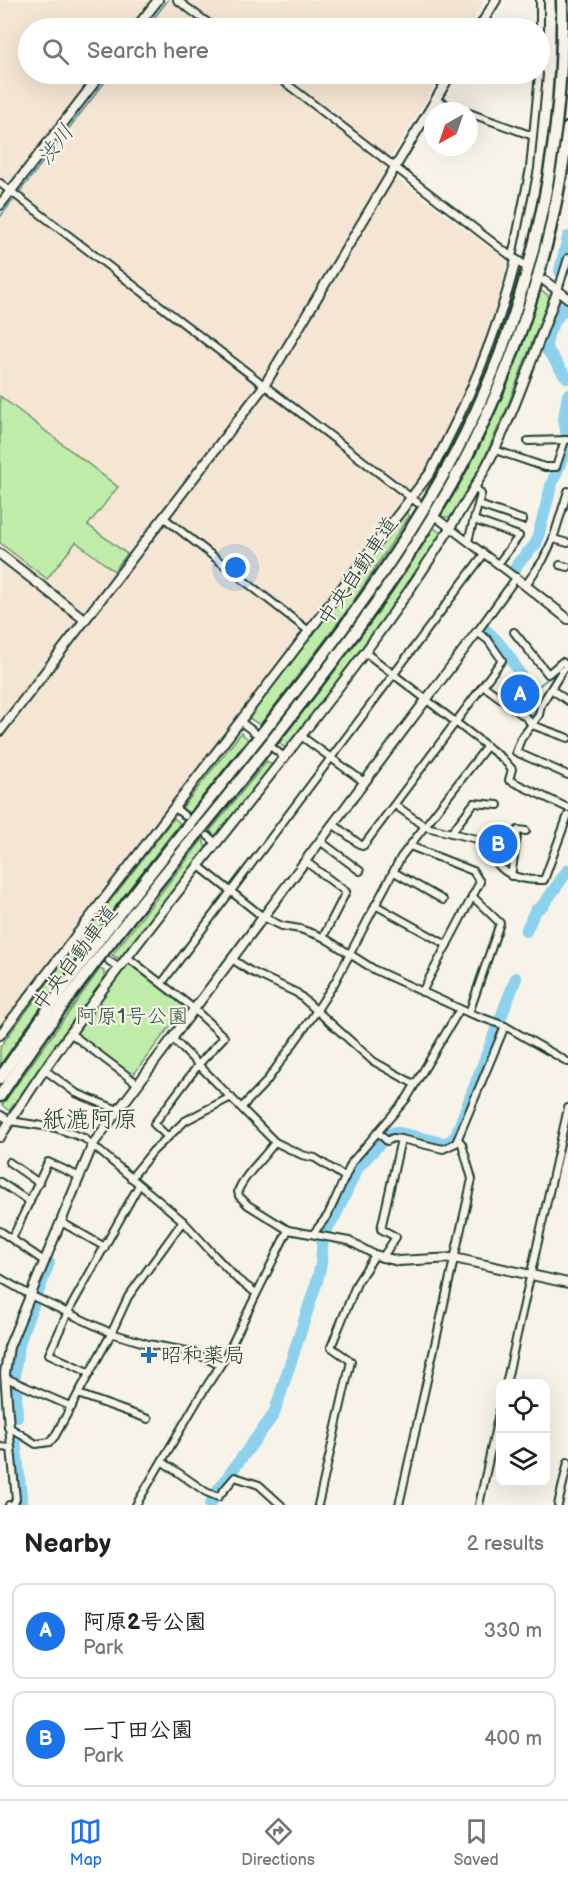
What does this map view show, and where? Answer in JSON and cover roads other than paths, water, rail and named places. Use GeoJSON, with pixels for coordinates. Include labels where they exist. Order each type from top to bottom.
{"type":"FeatureCollection","features":[{"type":"Feature","properties":{"kind":"highway","name":"中央自動車道"},"geometry":{"type":"LineString","coordinates":[[0,1078],[118,915],[294,694],[356,612],[409,532],[457,450],[478,406],[504,340],[537,234],[546,192],[558,102],[562,0]]}},
{"type":"Feature","properties":{"kind":"highway","name":"中央自動車道"},"geometry":{"type":"LineString","coordinates":[[0,1096],[45,1031],[133,913],[341,651],[391,581],[444,495],[467,455],[489,408],[523,322],[548,239],[560,185],[568,128]]}},
{"type":"Feature","properties":{"kind":"street"},"geometry":{"type":"LineString","coordinates":[[144,18],[158,0]]}},
{"type":"Feature","properties":{"kind":"street"},"geometry":{"type":"LineString","coordinates":[[177,0],[201,18]]}},
{"type":"Feature","properties":{"kind":"street"},"geometry":{"type":"LineString","coordinates":[[485,18],[496,0]]}},
{"type":"Feature","properties":{"kind":"street"},"geometry":{"type":"LineString","coordinates":[[540,0],[540,18]]}},
{"type":"Feature","properties":{"kind":"street"},"geometry":{"type":"LineString","coordinates":[[0,205],[93,84]]}},
{"type":"Feature","properties":{"kind":"street"},"geometry":{"type":"LineString","coordinates":[[287,84],[517,260]]}},
{"type":"Feature","properties":{"kind":"street"},"geometry":{"type":"LineString","coordinates":[[0,731],[264,386],[445,84]]}},
{"type":"Feature","properties":{"kind":"street"},"geometry":{"type":"LineString","coordinates":[[0,1035],[310,632],[415,501],[442,452],[481,371],[505,305],[517,260],[530,168],[538,84]]}},
{"type":"Feature","properties":{"kind":"street"},"geometry":{"type":"LineString","coordinates":[[435,100],[440,102]]}},
{"type":"Feature","properties":{"kind":"street"},"geometry":{"type":"LineString","coordinates":[[478,116],[533,136]]}},
{"type":"Feature","properties":{"kind":"street"},"geometry":{"type":"LineString","coordinates":[[0,183],[415,501]]}},
{"type":"Feature","properties":{"kind":"street"},"geometry":{"type":"LineString","coordinates":[[0,1137],[70,1033],[127,957],[366,653],[450,528],[476,487],[495,450],[522,386],[568,258]]}},
{"type":"Feature","properties":{"kind":"street"},"geometry":{"type":"LineString","coordinates":[[544,281],[568,298]]}},
{"type":"Feature","properties":{"kind":"street"},"geometry":{"type":"LineString","coordinates":[[495,450],[545,467],[556,467],[567,440],[528,441]]}},
{"type":"Feature","properties":{"kind":"street"},"geometry":{"type":"LineString","coordinates":[[468,541],[481,494],[476,487]]}},
{"type":"Feature","properties":{"kind":"street"},"geometry":{"type":"LineString","coordinates":[[525,585],[543,560],[568,493]]}},
{"type":"Feature","properties":{"kind":"street"},"geometry":{"type":"LineString","coordinates":[[479,505],[523,520]]}},
{"type":"Feature","properties":{"kind":"street"},"geometry":{"type":"LineString","coordinates":[[164,518],[310,632]]}},
{"type":"Feature","properties":{"kind":"street"},"geometry":{"type":"LineString","coordinates":[[438,519],[568,619]]}},
{"type":"Feature","properties":{"kind":"street"},"geometry":{"type":"LineString","coordinates":[[474,520],[519,536],[498,564]]}},
{"type":"Feature","properties":{"kind":"street"},"geometry":{"type":"LineString","coordinates":[[558,522],[568,525]]}},
{"type":"Feature","properties":{"kind":"street"},"geometry":{"type":"LineString","coordinates":[[553,538],[568,543]]}},
{"type":"Feature","properties":{"kind":"street"},"geometry":{"type":"LineString","coordinates":[[0,554],[86,620]]}},
{"type":"Feature","properties":{"kind":"street"},"geometry":{"type":"LineString","coordinates":[[162,983],[484,554]]}},
{"type":"Feature","properties":{"kind":"street"},"geometry":{"type":"LineString","coordinates":[[560,565],[568,567]]}},
{"type":"Feature","properties":{"kind":"street"},"geometry":{"type":"LineString","coordinates":[[9,1505],[14,1505],[16,1499],[4,1374],[9,1347],[93,1144],[516,579]]}},
{"type":"Feature","properties":{"kind":"street"},"geometry":{"type":"LineString","coordinates":[[333,824],[362,846],[457,723],[502,660],[488,640],[477,632]]}},
{"type":"Feature","properties":{"kind":"street"},"geometry":{"type":"LineString","coordinates":[[513,632],[548,674],[562,662],[568,666],[562,671],[541,705],[539,715],[521,739],[516,752],[568,775]]}},
{"type":"Feature","properties":{"kind":"street"},"geometry":{"type":"LineString","coordinates":[[366,653],[502,758],[512,769],[509,780],[568,808]]}},
{"type":"Feature","properties":{"kind":"street"},"geometry":{"type":"LineString","coordinates":[[484,686],[531,724],[568,738]]}},
{"type":"Feature","properties":{"kind":"street"},"geometry":{"type":"LineString","coordinates":[[551,689],[568,700]]}},
{"type":"Feature","properties":{"kind":"street"},"geometry":{"type":"LineString","coordinates":[[241,722],[254,732]]}},
{"type":"Feature","properties":{"kind":"street"},"geometry":{"type":"LineString","coordinates":[[301,736],[364,782]]}},
{"type":"Feature","properties":{"kind":"street"},"geometry":{"type":"LineString","coordinates":[[242,1107],[266,1082],[317,1010],[350,954],[401,857],[488,746]]}},
{"type":"Feature","properties":{"kind":"street"},"geometry":{"type":"LineString","coordinates":[[274,748],[284,757]]}},
{"type":"Feature","properties":{"kind":"street"},"geometry":{"type":"LineString","coordinates":[[451,833],[474,803],[498,805]]}},
{"type":"Feature","properties":{"kind":"street"},"geometry":{"type":"LineString","coordinates":[[395,805],[426,827],[481,840],[492,859],[511,876],[525,881],[544,880],[568,815]]}},
{"type":"Feature","properties":{"kind":"street"},"geometry":{"type":"LineString","coordinates":[[175,808],[184,816]]}},
{"type":"Feature","properties":{"kind":"street"},"geometry":{"type":"LineString","coordinates":[[511,876],[518,830],[526,831]]}},
{"type":"Feature","properties":{"kind":"street"},"geometry":{"type":"LineString","coordinates":[[208,836],[216,843]]}},
{"type":"Feature","properties":{"kind":"street"},"geometry":{"type":"LineString","coordinates":[[320,841],[360,871]]}},
{"type":"Feature","properties":{"kind":"street"},"geometry":{"type":"LineString","coordinates":[[410,846],[473,871],[480,882],[422,992]]}},
{"type":"Feature","properties":{"kind":"street"},"geometry":{"type":"LineString","coordinates":[[305,861],[346,892],[322,937]]}},
{"type":"Feature","properties":{"kind":"street"},"geometry":{"type":"LineString","coordinates":[[199,866],[263,917],[282,926],[300,929],[322,937],[375,970],[469,1013],[502,1025],[568,1062]]}},
{"type":"Feature","properties":{"kind":"street"},"geometry":{"type":"LineString","coordinates":[[394,872],[443,900]]}},
{"type":"Feature","properties":{"kind":"street"},"geometry":{"type":"LineString","coordinates":[[469,1013],[500,923],[472,896]]}},
{"type":"Feature","properties":{"kind":"street"},"geometry":{"type":"LineString","coordinates":[[375,905],[447,945]]}},
{"type":"Feature","properties":{"kind":"street"},"geometry":{"type":"LineString","coordinates":[[77,935],[87,943]]}},
{"type":"Feature","properties":{"kind":"street"},"geometry":{"type":"LineString","coordinates":[[127,957],[193,1008],[225,1037],[199,1064],[154,1124],[168,1137]]}},
{"type":"Feature","properties":{"kind":"street"},"geometry":{"type":"LineString","coordinates":[[232,959],[250,971],[297,993],[373,1061],[414,1084]]}},
{"type":"Feature","properties":{"kind":"street"},"geometry":{"type":"LineString","coordinates":[[109,961],[119,968]]}},
{"type":"Feature","properties":{"kind":"street"},"geometry":{"type":"LineString","coordinates":[[313,1234],[328,1215],[352,1162],[407,1098],[460,1009]]}},
{"type":"Feature","properties":{"kind":"street"},"geometry":{"type":"LineString","coordinates":[[378,1133],[387,1141],[393,1138],[400,1139],[443,1149],[453,1146],[458,1139],[502,1025]]}},
{"type":"Feature","properties":{"kind":"street"},"geometry":{"type":"LineString","coordinates":[[70,1033],[138,1084]]}},
{"type":"Feature","properties":{"kind":"street"},"geometry":{"type":"LineString","coordinates":[[172,1038],[275,1142],[302,1155],[315,1158],[345,1177]]}},
{"type":"Feature","properties":{"kind":"street"},"geometry":{"type":"LineString","coordinates":[[45,1070],[76,1093],[118,1110]]}},
{"type":"Feature","properties":{"kind":"street"},"geometry":{"type":"LineString","coordinates":[[131,1178],[185,1121],[231,1097]]}},
{"type":"Feature","properties":{"kind":"street"},"geometry":{"type":"LineString","coordinates":[[507,1379],[568,1108]]}},
{"type":"Feature","properties":{"kind":"street"},"geometry":{"type":"LineString","coordinates":[[1,1116],[10,1121],[56,1128],[84,1138],[93,1144],[183,1221],[237,1279],[256,1293]]}},
{"type":"Feature","properties":{"kind":"street"},"geometry":{"type":"LineString","coordinates":[[318,1505],[351,1361],[331,1347],[357,1283],[396,1237],[381,1229],[400,1139]]}},
{"type":"Feature","properties":{"kind":"street"},"geometry":{"type":"LineString","coordinates":[[399,1505],[472,1179],[462,1144],[458,1139]]}},
{"type":"Feature","properties":{"kind":"street"},"geometry":{"type":"LineString","coordinates":[[275,1142],[265,1158],[240,1185],[238,1191],[239,1196],[248,1205],[288,1230],[349,1241],[379,1256],[398,1261],[454,1258],[568,1283]]}},
{"type":"Feature","properties":{"kind":"street"},"geometry":{"type":"LineString","coordinates":[[9,1162],[39,1183]]}},
{"type":"Feature","properties":{"kind":"street"},"geometry":{"type":"LineString","coordinates":[[12,1239],[48,1162],[80,1177]]}},
{"type":"Feature","properties":{"kind":"street"},"geometry":{"type":"LineString","coordinates":[[0,1182],[30,1202]]}},
{"type":"Feature","properties":{"kind":"street"},"geometry":{"type":"LineString","coordinates":[[90,1373],[49,1354],[68,1312],[139,1185]]}},
{"type":"Feature","properties":{"kind":"street"},"geometry":{"type":"LineString","coordinates":[[61,1221],[105,1247]]}},
{"type":"Feature","properties":{"kind":"street"},"geometry":{"type":"LineString","coordinates":[[0,1420],[36,1444],[50,1442],[72,1407],[128,1297],[183,1221]]}},
{"type":"Feature","properties":{"kind":"street"},"geometry":{"type":"LineString","coordinates":[[136,1505],[220,1365],[288,1230]]}},
{"type":"Feature","properties":{"kind":"street"},"geometry":{"type":"LineString","coordinates":[[0,1231],[44,1260]]}},
{"type":"Feature","properties":{"kind":"street"},"geometry":{"type":"LineString","coordinates":[[0,1278],[30,1295],[111,1332],[148,1344],[192,1352],[220,1365]]}},
{"type":"Feature","properties":{"kind":"street"},"geometry":{"type":"LineString","coordinates":[[4,1374],[72,1407]]}},
{"type":"Feature","properties":{"kind":"street"},"geometry":{"type":"LineString","coordinates":[[78,1394],[148,1419]]}},
{"type":"Feature","properties":{"kind":"street"},"geometry":{"type":"LineString","coordinates":[[479,1505],[496,1430]]}},
{"type":"Feature","properties":{"kind":"street"},"geometry":{"type":"LineString","coordinates":[[0,1447],[11,1448]]}},
{"type":"Feature","properties":{"kind":"street"},"geometry":{"type":"LineString","coordinates":[[163,1462],[206,1492],[218,1497],[235,1477],[259,1485],[282,1505]]}},
{"type":"Feature","properties":{"kind":"street"},"geometry":{"type":"LineString","coordinates":[[558,1505],[568,1462]]}},
{"type":"Feature","properties":{"kind":"waterway","name":"渋川"},"geometry":{"type":"LineString","coordinates":[[154,18],[168,0]]}},
{"type":"Feature","properties":{"kind":"waterway","name":"渋川"},"geometry":{"type":"LineString","coordinates":[[0,217],[103,84]]}},
{"type":"Feature","properties":{"kind":"waterway"},"geometry":{"type":"LineString","coordinates":[[560,271],[568,237]]}},
{"type":"Feature","properties":{"kind":"waterway"},"geometry":{"type":"LineString","coordinates":[[567,304],[550,330],[546,349],[568,378]]}},
{"type":"Feature","properties":{"kind":"waterway"},"geometry":{"type":"LineString","coordinates":[[567,437],[564,418],[568,395]]}},
{"type":"Feature","properties":{"kind":"waterway"},"geometry":{"type":"LineString","coordinates":[[514,571],[518,563],[536,544],[552,483],[568,444]]}},
{"type":"Feature","properties":{"kind":"waterway"},"geometry":{"type":"LineString","coordinates":[[483,628],[508,655],[528,690],[537,712]]}},
{"type":"Feature","properties":{"kind":"waterway"},"geometry":{"type":"LineString","coordinates":[[530,693],[561,668]]}},
{"type":"Feature","properties":{"kind":"waterway"},"geometry":{"type":"LineString","coordinates":[[526,931],[535,911],[544,904],[568,870]]}},
{"type":"Feature","properties":{"kind":"waterway"},"geometry":{"type":"LineString","coordinates":[[210,1505],[218,1490],[274,1414],[317,1281],[321,1264],[323,1234],[335,1216],[358,1167],[388,1135],[395,1132],[444,1143],[451,1141],[456,1135],[516,978]]}},
{"type":"Feature","properties":{"kind":"waterway","name":"渋川"},"geometry":{"type":"LineString","coordinates":[[38,1292],[49,1263]]}},
{"type":"Feature","properties":{"kind":"waterway","name":"渋川"},"geometry":{"type":"LineString","coordinates":[[15,1376],[21,1338],[34,1303]]}},
{"type":"Feature","properties":{"kind":"waterway","name":"渋川"},"geometry":{"type":"LineString","coordinates":[[16,1389],[17,1417]]}},
{"type":"Feature","properties":{"kind":"waterway","name":"渋川"},"geometry":{"type":"LineString","coordinates":[[15,1438],[22,1505]]}},
{"type":"Feature","properties":{"kind":"place","name":"阿原2号公園"},"geometry":{"type":"Point","coordinates":[520,694]}},
{"type":"Feature","properties":{"kind":"place","name":"一丁田公園"},"geometry":{"type":"Point","coordinates":[498,844]}},
{"type":"Feature","properties":{"kind":"place","name":"昭和薬局"},"geometry":{"type":"Point","coordinates":[149,1355]}},
{"type":"Feature","properties":{"kind":"district","name":"紙漉阿原"},"geometry":{"type":"Point","coordinates":[90,1119]}},
{"type":"Feature","properties":{"kind":"park label","name":"阿原1号公園"},"geometry":{"type":"Point","coordinates":[132,1016]}}]}
